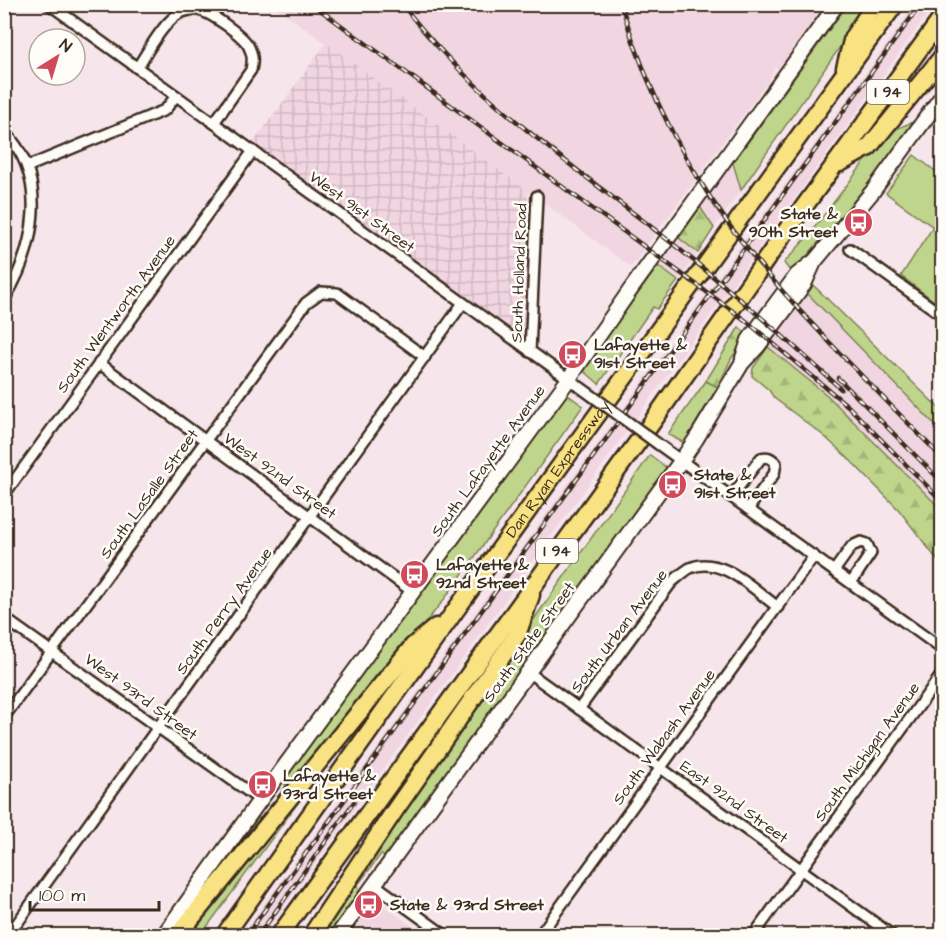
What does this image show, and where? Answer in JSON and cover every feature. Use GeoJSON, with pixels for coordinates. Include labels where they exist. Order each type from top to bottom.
{"type":"FeatureCollection","features":[{"type":"Feature","properties":{"kind":"highway"},"geometry":{"type":"LineString","coordinates":[[842,79],[853,37],[875,4]]}},
{"type":"Feature","properties":{"kind":"highway","name":"Dan Ryan Expressway"},"geometry":{"type":"LineString","coordinates":[[224,936],[455,611],[895,4]]}},
{"type":"Feature","properties":{"kind":"highway","name":"I 94"},"geometry":{"type":"LineString","coordinates":[[279,936],[942,18]]}},
{"type":"Feature","properties":{"kind":"highway"},"geometry":{"type":"LineString","coordinates":[[834,166],[869,147],[942,57]]}},
{"type":"Feature","properties":{"kind":"highway"},"geometry":{"type":"LineString","coordinates":[[311,936],[395,810],[517,635],[537,578]]}},
{"type":"Feature","properties":{"kind":"highway"},"geometry":{"type":"LineString","coordinates":[[177,936],[413,646],[455,611]]}},
{"type":"Feature","properties":{"kind":"main road","name":"South Lafayette Avenue"},"geometry":{"type":"LineString","coordinates":[[164,936],[260,800],[568,380],[837,4]]}},
{"type":"Feature","properties":{"kind":"main road","name":"South State Street"},"geometry":{"type":"LineString","coordinates":[[337,936],[681,461],[742,363],[749,340],[797,275],[814,262],[873,191],[942,96]]}},
{"type":"Feature","properties":{"kind":"street","name":"West 91st Street"},"geometry":{"type":"LineString","coordinates":[[49,4],[942,649]]}},
{"type":"Feature","properties":{"kind":"street"},"geometry":{"type":"LineString","coordinates":[[62,14],[69,4]]}},
{"type":"Feature","properties":{"kind":"street"},"geometry":{"type":"LineString","coordinates":[[137,68],[171,20],[180,13],[195,9],[207,13],[245,40],[251,50],[253,60],[251,70],[213,123]]}},
{"type":"Feature","properties":{"kind":"street"},"geometry":{"type":"LineString","coordinates":[[28,166],[165,110],[176,96]]}},
{"type":"Feature","properties":{"kind":"street"},"geometry":{"type":"LineString","coordinates":[[4,131],[11,138],[28,166],[33,202],[31,237],[11,289],[4,300]]}},
{"type":"Feature","properties":{"kind":"street","name":"South Wentworth Avenue"},"geometry":{"type":"LineString","coordinates":[[4,495],[252,152]]}},
{"type":"Feature","properties":{"kind":"street","name":"South Holland Road"},"geometry":{"type":"LineString","coordinates":[[530,352],[537,196]]}},
{"type":"Feature","properties":{"kind":"street"},"geometry":{"type":"LineString","coordinates":[[850,249],[942,315]]}},
{"type":"Feature","properties":{"kind":"street","name":"South LaSalle Street"},"geometry":{"type":"LineString","coordinates":[[4,717],[306,303],[321,292],[337,293],[425,357]]}},
{"type":"Feature","properties":{"kind":"street","name":"South Perry Avenue"},"geometry":{"type":"LineString","coordinates":[[8,936],[463,303]]}},
{"type":"Feature","properties":{"kind":"street","name":"West 92nd Street"},"geometry":{"type":"LineString","coordinates":[[99,363],[413,592]]}},
{"type":"Feature","properties":{"kind":"street"},"geometry":{"type":"LineString","coordinates":[[731,497],[761,458],[766,456],[772,459],[776,463],[774,474],[748,509]]}},
{"type":"Feature","properties":{"kind":"street"},"geometry":{"type":"LineString","coordinates":[[834,571],[852,546],[861,542],[867,544],[871,553],[851,583]]}},
{"type":"Feature","properties":{"kind":"street","name":"South Wabash Avenue"},"geometry":{"type":"LineString","coordinates":[[539,936],[814,556]]}},
{"type":"Feature","properties":{"kind":"street","name":"South Urban Avenue"},"geometry":{"type":"LineString","coordinates":[[579,709],[671,583],[690,568],[701,566],[721,568],[778,607]]}},
{"type":"Feature","properties":{"kind":"street","name":"West 93rd Street"},"geometry":{"type":"LineString","coordinates":[[4,618],[260,800]]}},
{"type":"Feature","properties":{"kind":"street","name":"East 92nd Street"},"geometry":{"type":"LineString","coordinates":[[528,672],[893,936]]}},
{"type":"Feature","properties":{"kind":"street","name":"South Michigan Avenue"},"geometry":{"type":"LineString","coordinates":[[753,936],[942,674]]}},
{"type":"Feature","properties":{"kind":"street"},"geometry":{"type":"LineString","coordinates":[[375,884],[446,936]]}},
{"type":"Feature","properties":{"kind":"shaded area"},"geometry":{"type":"Polygon","coordinates":[[[273,5],[828,5],[781,71],[775,67],[769,80],[631,267],[273,5]]]}},
{"type":"Feature","properties":{"kind":"shaded area"},"geometry":{"type":"Polygon","coordinates":[[[915,5],[934,5],[264,935],[241,936],[915,5]]]}},
{"type":"Feature","properties":{"kind":"shaded area"},"geometry":{"type":"Polygon","coordinates":[[[326,43],[528,191],[527,329],[520,335],[253,143],[326,43]]]}},
{"type":"Feature","properties":{"kind":"shaded area"},"geometry":{"type":"Polygon","coordinates":[[[733,163],[741,190],[714,228],[700,207],[733,163]]]}},
{"type":"Feature","properties":{"kind":"shaded area"},"geometry":{"type":"Polygon","coordinates":[[[679,238],[698,253],[678,281],[658,266],[679,238]]]}},
{"type":"Feature","properties":{"kind":"shaded area"},"geometry":{"type":"Polygon","coordinates":[[[813,285],[942,411],[942,566],[899,510],[849,459],[824,436],[774,398],[769,390],[752,376],[753,368],[813,285]]]}},
{"type":"Feature","properties":{"kind":"shaded area"},"geometry":{"type":"Polygon","coordinates":[[[376,900],[425,935],[350,935],[376,900]]]}},
{"type":"Feature","properties":{"kind":"green space"},"geometry":{"type":"Polygon","coordinates":[[[847,5],[869,5],[741,190],[733,163],[847,5]]]}},
{"type":"Feature","properties":{"kind":"green space"},"geometry":{"type":"Polygon","coordinates":[[[917,120],[888,161],[800,264],[790,271],[784,263],[808,236],[882,139],[894,130],[917,120]]]}},
{"type":"Feature","properties":{"kind":"green space"},"geometry":{"type":"Polygon","coordinates":[[[914,155],[942,176],[942,307],[901,276],[933,227],[886,193],[914,155]]]}},
{"type":"Feature","properties":{"kind":"green space"},"geometry":{"type":"Polygon","coordinates":[[[700,207],[714,228],[698,253],[679,238],[700,207]]]}},
{"type":"Feature","properties":{"kind":"green space"},"geometry":{"type":"Polygon","coordinates":[[[658,266],[678,281],[657,309],[653,307],[599,384],[583,370],[658,266]]]}},
{"type":"Feature","properties":{"kind":"green space"},"geometry":{"type":"Polygon","coordinates":[[[813,285],[942,411],[942,432],[807,293],[813,285]]]}},
{"type":"Feature","properties":{"kind":"green space"},"geometry":{"type":"Polygon","coordinates":[[[739,327],[748,335],[731,359],[718,387],[706,381],[739,327]]]}},
{"type":"Feature","properties":{"kind":"green space"},"geometry":{"type":"Polygon","coordinates":[[[768,347],[828,396],[942,510],[942,566],[899,510],[849,459],[824,436],[774,398],[769,390],[752,376],[753,368],[768,347]]]}},
{"type":"Feature","properties":{"kind":"green space"},"geometry":{"type":"Polygon","coordinates":[[[706,381],[718,387],[684,443],[668,434],[706,381]]]}},
{"type":"Feature","properties":{"kind":"green space"},"geometry":{"type":"Polygon","coordinates":[[[565,395],[583,406],[443,601],[186,917],[257,817],[261,819],[285,787],[286,785],[282,782],[565,395]]]}},
{"type":"Feature","properties":{"kind":"green space"},"geometry":{"type":"Polygon","coordinates":[[[650,455],[667,468],[376,871],[384,857],[381,854],[357,886],[360,890],[328,935],[317,936],[539,612],[650,455]]]}},
{"type":"Feature","properties":{"kind":"green space"},"geometry":{"type":"Polygon","coordinates":[[[328,762],[201,935],[183,936],[328,762]]]}},
{"type":"Feature","properties":{"kind":"railway"},"geometry":{"type":"LineString","coordinates":[[312,4],[745,320],[848,406],[942,501]]}},
{"type":"Feature","properties":{"kind":"railway"},"geometry":{"type":"LineString","coordinates":[[402,4],[459,69],[523,127],[706,270],[841,389]]}},
{"type":"Feature","properties":{"kind":"railway"},"geometry":{"type":"LineString","coordinates":[[621,4],[659,104],[692,168],[731,228],[798,309],[942,458]]}},
{"type":"Feature","properties":{"kind":"railway"},"geometry":{"type":"LineString","coordinates":[[246,936],[921,4]]}},
{"type":"Feature","properties":{"kind":"railway"},"geometry":{"type":"LineString","coordinates":[[838,378],[942,482]]}},
{"type":"Feature","properties":{"kind":"railway"},"geometry":{"type":"LineString","coordinates":[[258,936],[354,802]]}},
{"type":"Feature","properties":{"kind":"place","name":"State & 90th Street"},"geometry":{"type":"Point","coordinates":[859,223]}},
{"type":"Feature","properties":{"kind":"place","name":"Lafayette & 91st Street"},"geometry":{"type":"Point","coordinates":[573,354]}},
{"type":"Feature","properties":{"kind":"place","name":"State & 91st Street"},"geometry":{"type":"Point","coordinates":[673,484]}},
{"type":"Feature","properties":{"kind":"place","name":"Lafayette & 92nd Street"},"geometry":{"type":"Point","coordinates":[415,574]}},
{"type":"Feature","properties":{"kind":"place","name":"Lafayette & 93rd Street"},"geometry":{"type":"Point","coordinates":[262,785]}},
{"type":"Feature","properties":{"kind":"place","name":"State & 93rd Street"},"geometry":{"type":"Point","coordinates":[369,905]}}]}
